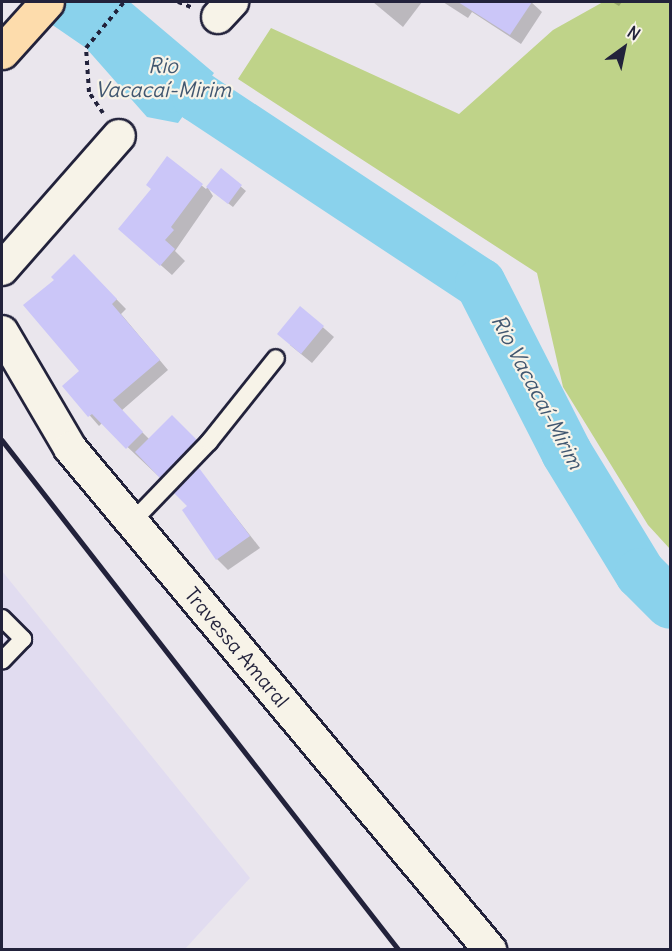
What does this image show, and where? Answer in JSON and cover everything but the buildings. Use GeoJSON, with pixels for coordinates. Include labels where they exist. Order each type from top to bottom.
{"type":"FeatureCollection","features":[{"type":"Feature","properties":{"kind":"highway"},"geometry":{"type":"LineString","coordinates":[[2,52],[47,2]]}},
{"type":"Feature","properties":{"kind":"street"},"geometry":{"type":"LineString","coordinates":[[2,268],[119,136]]}},
{"type":"Feature","properties":{"kind":"street","name":"Travessa Amaral"},"geometry":{"type":"LineString","coordinates":[[2,332],[70,448],[490,950]]}},
{"type":"Feature","properties":{"kind":"lane"},"geometry":{"type":"LineString","coordinates":[[132,522],[209,442],[276,358]]}},
{"type":"Feature","properties":{"kind":"lane"},"geometry":{"type":"LineString","coordinates":[[2,618],[23,639],[2,661]]}},
{"type":"Feature","properties":{"kind":"path"},"geometry":{"type":"LineString","coordinates":[[119,136],[89,92],[86,48],[123,2]]}},
{"type":"Feature","properties":{"kind":"shaded area"},"geometry":{"type":"Polygon","coordinates":[[[2,571],[250,878],[185,949],[2,949],[2,571]]]}},
{"type":"Feature","properties":{"kind":"green space"},"geometry":{"type":"Polygon","coordinates":[[[603,2],[670,2],[670,549],[648,525],[563,387],[537,273],[238,79],[271,28],[459,114],[553,30],[603,2]]]}},
{"type":"Feature","properties":{"kind":"water","name":"Rio Vacacaí-Mirim"},"geometry":{"type":"Polygon","coordinates":[[[19,2],[130,2],[214,73],[178,123],[147,117],[86,48],[19,2]]]}},
{"type":"Feature","properties":{"kind":"waterway","name":"Rio Vacacaí-Mirim"},"geometry":{"type":"LineString","coordinates":[[82,2],[197,96],[480,283],[566,452],[640,573],[670,603]]}},
{"type":"Feature","properties":{"kind":"railway"},"geometry":{"type":"LineString","coordinates":[[2,440],[399,950]]}}]}
